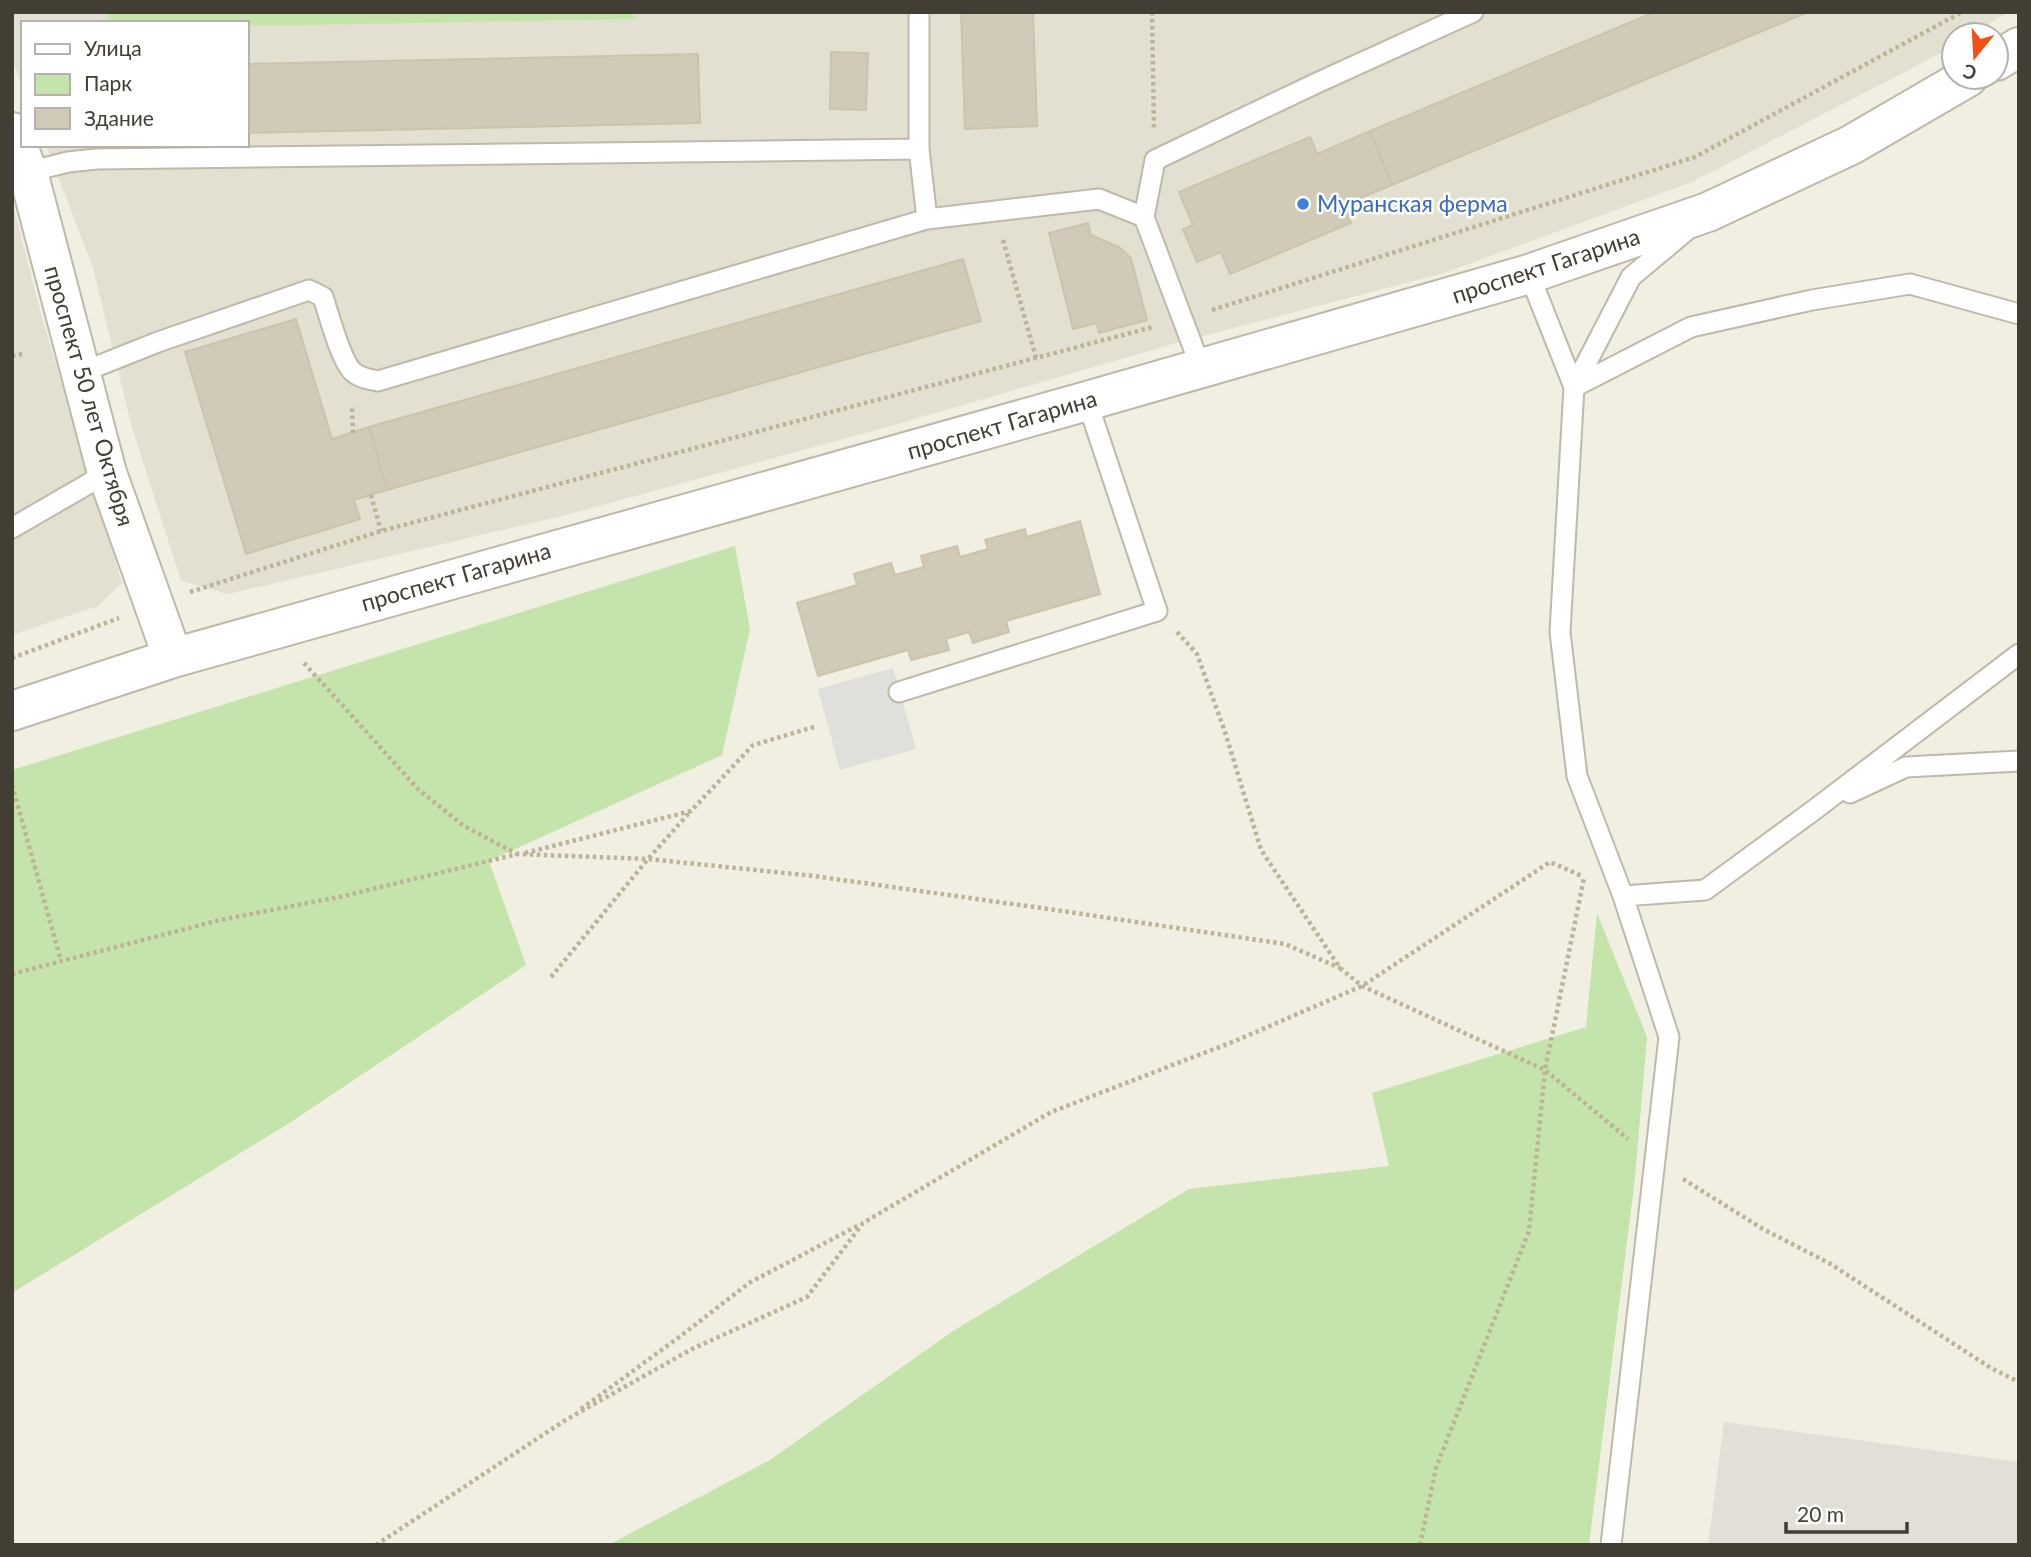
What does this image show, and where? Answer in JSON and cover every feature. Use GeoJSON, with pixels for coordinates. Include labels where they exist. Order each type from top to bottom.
{"type":"FeatureCollection","features":[{"type":"Feature","properties":{"kind":"street","name":"проспект Гагарина"},"geometry":{"type":"LineString","coordinates":[[12,711],[173,657],[1529,274],[1708,212],[1851,145],[1944,91]]}},
{"type":"Feature","properties":{"kind":"street","name":"проспект 50 лет Октября"},"geometry":{"type":"LineString","coordinates":[[12,132],[28,172],[107,473],[173,657]]}},
{"type":"Feature","properties":{"kind":"lane"},"geometry":{"type":"LineString","coordinates":[[919,12],[919,149],[927,219]]}},
{"type":"Feature","properties":{"kind":"lane"},"geometry":{"type":"LineString","coordinates":[[1201,368],[1144,218],[1155,160],[1473,12]]}},
{"type":"Feature","properties":{"kind":"lane"},"geometry":{"type":"LineString","coordinates":[[28,172],[68,162],[97,159],[919,149]]}},
{"type":"Feature","properties":{"kind":"lane"},"geometry":{"type":"LineString","coordinates":[[80,373],[158,342],[309,290],[323,297],[352,371],[360,377],[378,381],[927,219],[1099,199],[1144,218]]}},
{"type":"Feature","properties":{"kind":"lane"},"geometry":{"type":"LineString","coordinates":[[1611,1545],[1669,1037],[1623,896],[1577,776],[1560,632],[1574,387],[1630,277],[1708,212]]}},
{"type":"Feature","properties":{"kind":"lane"},"geometry":{"type":"LineString","coordinates":[[1529,274],[1574,387]]}},
{"type":"Feature","properties":{"kind":"lane"},"geometry":{"type":"LineString","coordinates":[[1574,387],[1691,327],[1849,294],[1910,284],[2019,314]]}},
{"type":"Feature","properties":{"kind":"lane"},"geometry":{"type":"LineString","coordinates":[[900,692],[1157,611],[1087,401]]}},
{"type":"Feature","properties":{"kind":"lane"},"geometry":{"type":"LineString","coordinates":[[12,528],[107,473]]}},
{"type":"Feature","properties":{"kind":"lane"},"geometry":{"type":"LineString","coordinates":[[1623,896],[1704,890],[2019,654]]}},
{"type":"Feature","properties":{"kind":"lane"},"geometry":{"type":"LineString","coordinates":[[1814,810],[1906,767],[2019,761]]}},
{"type":"Feature","properties":{"kind":"path"},"geometry":{"type":"LineString","coordinates":[[1152,12],[1155,160]]}},
{"type":"Feature","properties":{"kind":"path"},"geometry":{"type":"LineString","coordinates":[[12,658],[153,605],[382,531],[1182,319],[1695,157],[1962,12]]}},
{"type":"Feature","properties":{"kind":"path"},"geometry":{"type":"LineString","coordinates":[[1000,230],[1036,358]]}},
{"type":"Feature","properties":{"kind":"path"},"geometry":{"type":"LineString","coordinates":[[12,356],[22,354]]}},
{"type":"Feature","properties":{"kind":"path"},"geometry":{"type":"LineString","coordinates":[[353,433],[352,408],[366,404]]}},
{"type":"Feature","properties":{"kind":"path"},"geometry":{"type":"LineString","coordinates":[[371,495],[382,531]]}},
{"type":"Feature","properties":{"kind":"path"},"geometry":{"type":"LineString","coordinates":[[1157,611],[1197,654],[1226,732],[1261,850],[1340,968]]}},
{"type":"Feature","properties":{"kind":"path"},"geometry":{"type":"LineString","coordinates":[[275,629],[382,752],[419,790],[464,826],[518,854],[648,859],[827,878],[1285,944],[1340,968],[1362,986],[1545,1070],[1655,1162],[1763,1229],[1829,1263],[1991,1368],[2019,1382]]}},
{"type":"Feature","properties":{"kind":"path"},"geometry":{"type":"LineString","coordinates":[[551,977],[648,859],[753,745],[814,727]]}},
{"type":"Feature","properties":{"kind":"path"},"geometry":{"type":"LineString","coordinates":[[12,785],[61,961]]}},
{"type":"Feature","properties":{"kind":"path"},"geometry":{"type":"LineString","coordinates":[[12,974],[220,920],[339,897],[691,811]]}},
{"type":"Feature","properties":{"kind":"path"},"geometry":{"type":"LineString","coordinates":[[376,1545],[564,1421],[749,1283],[863,1223],[1051,1112],[1235,1041],[1362,986],[1550,862],[1623,896]]}},
{"type":"Feature","properties":{"kind":"path"},"geometry":{"type":"LineString","coordinates":[[1420,1545],[1436,1468],[1529,1231],[1545,1070],[1584,877]]}},
{"type":"Feature","properties":{"kind":"path"},"geometry":{"type":"LineString","coordinates":[[564,1421],[692,1349],[807,1297],[863,1223]]}},
{"type":"Feature","properties":{"kind":"shaded area"},"geometry":{"type":"Polygon","coordinates":[[[12,12],[2008,12],[1994,21],[1940,21],[1940,54],[1692,182],[1444,273],[1180,342],[894,425],[562,516],[228,594],[181,581],[131,424],[93,268],[47,147],[248,147],[248,21],[21,21],[21,81],[12,60],[12,12]]]}},
{"type":"Feature","properties":{"kind":"shaded area"},"geometry":{"type":"Polygon","coordinates":[[[12,201],[42,318],[122,583],[98,606],[12,635],[12,201]]]}},
{"type":"Feature","properties":{"kind":"shaded area"},"geometry":{"type":"Polygon","coordinates":[[[893,668],[916,749],[840,770],[818,689],[893,668]]]}},
{"type":"Feature","properties":{"kind":"shaded area"},"geometry":{"type":"Polygon","coordinates":[[[1724,1422],[2019,1462],[2019,1545],[1708,1545],[1724,1422]]]}},
{"type":"Feature","properties":{"kind":"green space"},"geometry":{"type":"Polygon","coordinates":[[[105,12],[628,12],[639,19],[248,26],[248,21],[112,21],[105,12]]]}},
{"type":"Feature","properties":{"kind":"green space"},"geometry":{"type":"Polygon","coordinates":[[[735,546],[750,629],[722,755],[489,861],[526,965],[291,1122],[12,1293],[12,770],[735,546]]]}},
{"type":"Feature","properties":{"kind":"green space"},"geometry":{"type":"Polygon","coordinates":[[[1597,913],[1647,1037],[1635,1178],[1589,1545],[608,1545],[770,1460],[953,1331],[1189,1189],[1389,1166],[1372,1093],[1586,1027],[1597,913]]]}},
{"type":"Feature","properties":{"kind":"building"},"geometry":{"type":"Polygon","coordinates":[[[961,12],[1033,12],[1037,126],[965,129],[961,12]]]}},
{"type":"Feature","properties":{"kind":"building"},"geometry":{"type":"Polygon","coordinates":[[[1655,12],[1808,12],[1392,185],[1370,131],[1655,12]]]}},
{"type":"Feature","properties":{"kind":"building"},"geometry":{"type":"Polygon","coordinates":[[[831,52],[868,53],[866,110],[830,109],[831,52]]]}},
{"type":"Feature","properties":{"kind":"building"},"geometry":{"type":"Polygon","coordinates":[[[698,54],[700,123],[248,133],[248,64],[698,54]]]}},
{"type":"Feature","properties":{"kind":"building"},"geometry":{"type":"Polygon","coordinates":[[[1370,131],[1392,185],[1343,205],[1351,223],[1230,274],[1221,252],[1197,262],[1183,229],[1193,225],[1179,192],[1310,137],[1317,154],[1370,131]]]}},
{"type":"Feature","properties":{"kind":"building"},"geometry":{"type":"Polygon","coordinates":[[[1088,223],[1091,235],[1119,247],[1131,258],[1147,320],[1099,333],[1097,323],[1073,329],[1049,233],[1088,223]]]}},
{"type":"Feature","properties":{"kind":"building"},"geometry":{"type":"Polygon","coordinates":[[[963,259],[981,321],[387,490],[369,427],[963,259]]]}},
{"type":"Feature","properties":{"kind":"building"},"geometry":{"type":"Polygon","coordinates":[[[296,319],[332,439],[369,427],[387,490],[354,500],[360,519],[246,554],[185,352],[296,319]]]}},
{"type":"Feature","properties":{"kind":"building"},"geometry":{"type":"Polygon","coordinates":[[[1080,521],[1100,594],[1006,621],[1009,632],[973,643],[969,632],[946,639],[949,650],[911,660],[908,650],[818,676],[797,603],[857,585],[854,574],[891,563],[895,575],[924,567],[921,556],[957,546],[960,557],[988,549],[985,540],[1025,529],[1027,537],[1080,521]]]}},
{"type":"Feature","properties":{"kind":"place","name":"Муранская ферма"},"geometry":{"type":"Point","coordinates":[1303,204]}}]}
